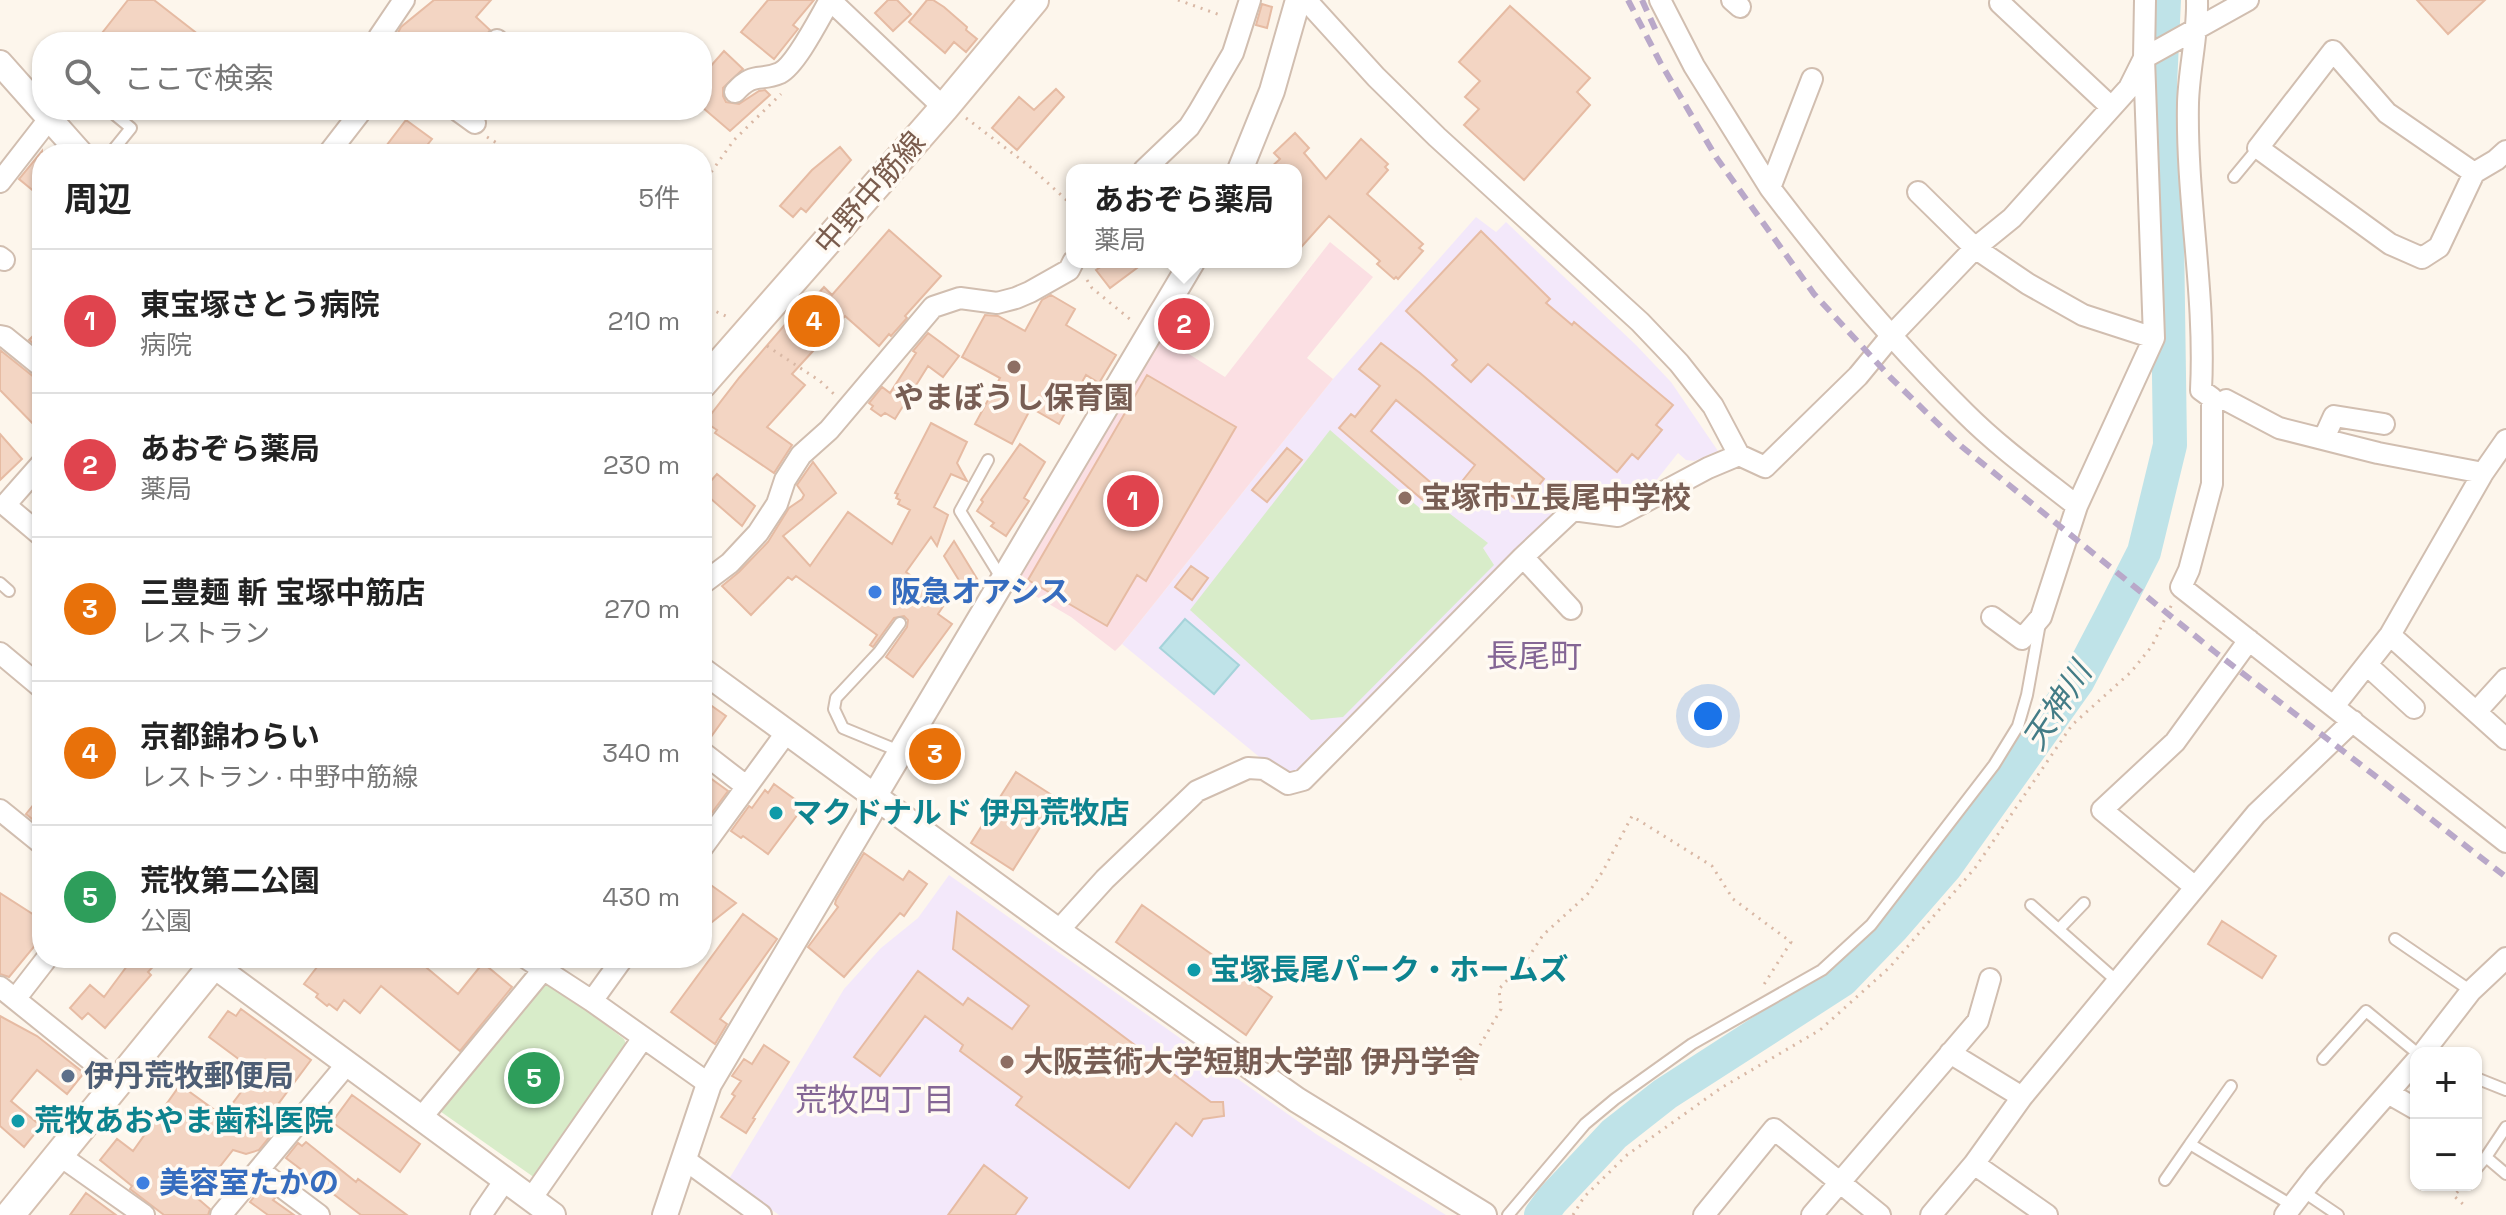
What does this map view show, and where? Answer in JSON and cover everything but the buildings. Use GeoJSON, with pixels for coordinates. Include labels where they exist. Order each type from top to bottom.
{"type":"FeatureCollection","features":[{"type":"Feature","properties":{"kind":"main road","name":"中野中筋線"},"geometry":{"type":"LineString","coordinates":[[712,373],[952,111],[1034,0]]}},
{"type":"Feature","properties":{"kind":"main road"},"geometry":{"type":"LineString","coordinates":[[5,1214],[59,1155],[205,968]]}},
{"type":"Feature","properties":{"kind":"street"},"geometry":{"type":"LineString","coordinates":[[382,32],[404,0]]}},
{"type":"Feature","properties":{"kind":"street"},"geometry":{"type":"LineString","coordinates":[[1150,164],[1189,127],[1233,53],[1250,0]]}},
{"type":"Feature","properties":{"kind":"street"},"geometry":{"type":"LineString","coordinates":[[1242,164],[1272,91],[1298,0]]}},
{"type":"Feature","properties":{"kind":"street"},"geometry":{"type":"LineString","coordinates":[[1306,0],[1376,77],[1437,137],[1640,322],[1679,363],[1713,406],[1739,455],[1765,467],[1858,376],[1891,336],[1975,248],[2012,218],[2129,88],[2144,58],[2248,0]]}},
{"type":"Feature","properties":{"kind":"street"},"geometry":{"type":"LineString","coordinates":[[1660,0],[1694,66],[1770,188],[1825,262],[1966,414],[2013,457],[2077,506]]}},
{"type":"Feature","properties":{"kind":"street"},"geometry":{"type":"LineString","coordinates":[[1992,617],[2022,639],[2041,617],[2077,506],[2154,338],[2144,58],[2145,0]]}},
{"type":"Feature","properties":{"kind":"street"},"geometry":{"type":"LineString","coordinates":[[2197,0],[2198,27],[2188,101],[2194,244],[2203,351],[2201,390],[2212,398],[2212,484],[2189,570],[2181,587],[2506,842]]}},
{"type":"Feature","properties":{"kind":"street"},"geometry":{"type":"LineString","coordinates":[[735,92],[746,79],[781,73],[833,1],[952,111]]}},
{"type":"Feature","properties":{"kind":"street"},"geometry":{"type":"LineString","coordinates":[[2000,3],[2111,107]]}},
{"type":"Feature","properties":{"kind":"street"},"geometry":{"type":"LineString","coordinates":[[2474,173],[2387,113],[2333,51],[2258,148],[2390,244],[2422,258],[2439,247],[2474,173],[2506,151]]}},
{"type":"Feature","properties":{"kind":"street"},"geometry":{"type":"LineString","coordinates":[[0,63],[32,94]]}},
{"type":"Feature","properties":{"kind":"street"},"geometry":{"type":"LineString","coordinates":[[1770,188],[1812,79]]}},
{"type":"Feature","properties":{"kind":"street"},"geometry":{"type":"LineString","coordinates":[[0,182],[50,120]]}},
{"type":"Feature","properties":{"kind":"street"},"geometry":{"type":"LineString","coordinates":[[57,120],[74,144]]}},
{"type":"Feature","properties":{"kind":"street"},"geometry":{"type":"LineString","coordinates":[[336,144],[354,120]]}},
{"type":"Feature","properties":{"kind":"street"},"geometry":{"type":"LineString","coordinates":[[471,120],[475,123]]}},
{"type":"Feature","properties":{"kind":"street"},"geometry":{"type":"LineString","coordinates":[[1918,192],[1975,248],[2028,284],[2083,315],[2154,338]]}},
{"type":"Feature","properties":{"kind":"street"},"geometry":{"type":"LineString","coordinates":[[712,576],[730,563],[758,533],[777,504],[792,467],[801,455],[829,430],[933,307],[960,298],[997,303],[1016,298],[1078,268]]}},
{"type":"Feature","properties":{"kind":"street"},"geometry":{"type":"LineString","coordinates":[[665,1215],[709,1084],[870,813],[874,797],[901,751],[1188,268]]}},
{"type":"Feature","properties":{"kind":"street"},"geometry":{"type":"LineString","coordinates":[[0,336],[32,359]]}},
{"type":"Feature","properties":{"kind":"street"},"geometry":{"type":"LineString","coordinates":[[2203,351],[2226,400],[2225,452],[2212,463]]}},
{"type":"Feature","properties":{"kind":"street"},"geometry":{"type":"LineString","coordinates":[[2226,400],[2279,428],[2378,453],[2483,473]]}},
{"type":"Feature","properties":{"kind":"street"},"geometry":{"type":"LineString","coordinates":[[2324,438],[2334,416],[2386,414],[2378,453]]}},
{"type":"Feature","properties":{"kind":"street"},"geometry":{"type":"LineString","coordinates":[[2334,706],[2390,635],[2483,473],[2506,440]]}},
{"type":"Feature","properties":{"kind":"street"},"geometry":{"type":"LineString","coordinates":[[1058,931],[1105,879],[1197,791],[1248,768],[1264,769],[1288,784],[1303,780],[1573,510],[1618,516],[1739,455]]}},
{"type":"Feature","properties":{"kind":"street"},"geometry":{"type":"LineString","coordinates":[[32,474],[2,505],[32,528]]}},
{"type":"Feature","properties":{"kind":"street"},"geometry":{"type":"LineString","coordinates":[[1523,557],[1571,609]]}},
{"type":"Feature","properties":{"kind":"street"},"geometry":{"type":"LineString","coordinates":[[2390,635],[2506,739]]}},
{"type":"Feature","properties":{"kind":"street"},"geometry":{"type":"LineString","coordinates":[[2195,887],[2102,810],[2175,742],[2249,640]]}},
{"type":"Feature","properties":{"kind":"street"},"geometry":{"type":"LineString","coordinates":[[0,653],[32,680]]}},
{"type":"Feature","properties":{"kind":"street"},"geometry":{"type":"LineString","coordinates":[[2367,665],[2414,708]]}},
{"type":"Feature","properties":{"kind":"street"},"geometry":{"type":"LineString","coordinates":[[712,675],[737,688],[874,797],[1297,1100],[1484,1215]]}},
{"type":"Feature","properties":{"kind":"street"},"geometry":{"type":"LineString","coordinates":[[2476,712],[2506,679]]}},
{"type":"Feature","properties":{"kind":"street"},"geometry":{"type":"LineString","coordinates":[[712,834],[746,786],[777,720]]}},
{"type":"Feature","properties":{"kind":"street"},"geometry":{"type":"LineString","coordinates":[[1931,1215],[1974,1164],[2022,1097],[2256,814],[2353,721]]}},
{"type":"Feature","properties":{"kind":"street"},"geometry":{"type":"LineString","coordinates":[[712,760],[746,786]]}},
{"type":"Feature","properties":{"kind":"street"},"geometry":{"type":"LineString","coordinates":[[0,810],[32,836]]}},
{"type":"Feature","properties":{"kind":"street"},"geometry":{"type":"LineString","coordinates":[[2425,1047],[2471,991],[2504,965]]}},
{"type":"Feature","properties":{"kind":"street"},"geometry":{"type":"LineString","coordinates":[[36,968],[8,992],[118,1082]]}},
{"type":"Feature","properties":{"kind":"street"},"geometry":{"type":"LineString","coordinates":[[221,968],[553,1215]]}},
{"type":"Feature","properties":{"kind":"street"},"geometry":{"type":"LineString","coordinates":[[421,1118],[532,968]]}},
{"type":"Feature","properties":{"kind":"street"},"geometry":{"type":"LineString","coordinates":[[541,968],[709,1084]]}},
{"type":"Feature","properties":{"kind":"street"},"geometry":{"type":"LineString","coordinates":[[592,1001],[616,968]]}},
{"type":"Feature","properties":{"kind":"street"},"geometry":{"type":"LineString","coordinates":[[1812,1215],[1978,1021],[1990,979]]}},
{"type":"Feature","properties":{"kind":"street"},"geometry":{"type":"LineString","coordinates":[[531,1199],[643,1038]]}},
{"type":"Feature","properties":{"kind":"street"},"geometry":{"type":"LineString","coordinates":[[1950,1053],[2022,1097]]}},
{"type":"Feature","properties":{"kind":"street"},"geometry":{"type":"LineString","coordinates":[[221,1215],[347,1064]]}},
{"type":"Feature","properties":{"kind":"street"},"geometry":{"type":"LineString","coordinates":[[2294,1204],[2410,1068]]}},
{"type":"Feature","properties":{"kind":"street"},"geometry":{"type":"LineString","coordinates":[[2388,1093],[2410,1106]]}},
{"type":"Feature","properties":{"kind":"street"},"geometry":{"type":"LineString","coordinates":[[1704,1215],[1774,1129],[1880,1215]]}},
{"type":"Feature","properties":{"kind":"street"},"geometry":{"type":"LineString","coordinates":[[59,1155],[144,1215]]}},
{"type":"Feature","properties":{"kind":"street"},"geometry":{"type":"LineString","coordinates":[[684,1159],[761,1215]]}},
{"type":"Feature","properties":{"kind":"street"},"geometry":{"type":"LineString","coordinates":[[1974,1164],[2047,1215]]}},
{"type":"Feature","properties":{"kind":"street"},"geometry":{"type":"LineString","coordinates":[[259,1170],[319,1215]]}},
{"type":"Feature","properties":{"kind":"street"},"geometry":{"type":"LineString","coordinates":[[481,1215],[505,1180]]}},
{"type":"Feature","properties":{"kind":"lane"},"geometry":{"type":"LineString","coordinates":[[118,144],[131,128],[121,120]]}},
{"type":"Feature","properties":{"kind":"lane"},"geometry":{"type":"LineString","coordinates":[[2234,177],[2258,148]]}},
{"type":"Feature","properties":{"kind":"lane"},"geometry":{"type":"LineString","coordinates":[[988,460],[960,511],[1003,581]]}},
{"type":"Feature","properties":{"kind":"lane"},"geometry":{"type":"LineString","coordinates":[[1508,1215],[1585,1124],[1615,1099],[1648,1073],[1746,1012],[1808,978],[1851,946],[1871,925],[1994,765],[2018,726],[2027,695],[2041,617]]}},
{"type":"Feature","properties":{"kind":"lane"},"geometry":{"type":"LineString","coordinates":[[900,623],[879,652],[842,691],[835,704],[836,719],[843,728],[901,751]]}},
{"type":"Feature","properties":{"kind":"lane"},"geometry":{"type":"LineString","coordinates":[[2059,929],[2084,903]]}},
{"type":"Feature","properties":{"kind":"lane"},"geometry":{"type":"LineString","coordinates":[[2031,905],[2118,982]]}},
{"type":"Feature","properties":{"kind":"lane"},"geometry":{"type":"LineString","coordinates":[[2395,939],[2471,991]]}},
{"type":"Feature","properties":{"kind":"lane"},"geometry":{"type":"LineString","coordinates":[[2323,1059],[2366,1011],[2412,1047]]}},
{"type":"Feature","properties":{"kind":"lane"},"geometry":{"type":"LineString","coordinates":[[2482,1080],[2506,1090]]}},
{"type":"Feature","properties":{"kind":"lane"},"geometry":{"type":"LineString","coordinates":[[2165,1180],[2231,1086]]}},
{"type":"Feature","properties":{"kind":"lane"},"geometry":{"type":"LineString","coordinates":[[2482,1162],[2506,1127]]}},
{"type":"Feature","properties":{"kind":"lane"},"geometry":{"type":"LineString","coordinates":[[2190,1144],[2294,1204],[2338,1215]]}},
{"type":"Feature","properties":{"kind":"lane"},"geometry":{"type":"LineString","coordinates":[[2486,1157],[2506,1174]]}},
{"type":"Feature","properties":{"kind":"path"},"geometry":{"type":"LineString","coordinates":[[1178,0],[1244,22]]}},
{"type":"Feature","properties":{"kind":"path"},"geometry":{"type":"LineString","coordinates":[[712,171],[734,140],[786,87]]}},
{"type":"Feature","properties":{"kind":"path"},"geometry":{"type":"LineString","coordinates":[[952,111],[1028,165],[1066,200]]}},
{"type":"Feature","properties":{"kind":"path"},"geometry":{"type":"LineString","coordinates":[[475,123],[478,131],[499,144]]}},
{"type":"Feature","properties":{"kind":"path"},"geometry":{"type":"LineString","coordinates":[[1078,268],[1092,288],[1149,335]]}},
{"type":"Feature","properties":{"kind":"path"},"geometry":{"type":"LineString","coordinates":[[712,310],[731,319]]}},
{"type":"Feature","properties":{"kind":"path"},"geometry":{"type":"LineString","coordinates":[[761,342],[820,381],[847,406]]}},
{"type":"Feature","properties":{"kind":"path"},"geometry":{"type":"LineString","coordinates":[[1573,1215],[1584,1197],[1627,1155],[1721,1088],[1820,1030],[1890,967],[1975,868],[2072,725],[2131,672],[2152,646],[2181,587]]}},
{"type":"Feature","properties":{"kind":"path"},"geometry":{"type":"LineString","coordinates":[[1460,1080],[1501,1009],[1499,989],[1528,958],[1543,935],[1587,895],[1632,816],[1712,866],[1733,899],[1791,942],[1746,1012]]}},
{"type":"Feature","properties":{"kind":"path"},"geometry":{"type":"LineString","coordinates":[[2458,1191],[2454,1196],[2464,1205]]}},
{"type":"Feature","properties":{"kind":"shaded area","name":"宝塚市立長尾中学校"},"geometry":{"type":"Polygon","coordinates":[[[1476,217],[1496,232],[1506,222],[1636,345],[1671,382],[1718,451],[1694,461],[1686,460],[1678,453],[1651,487],[1614,503],[1576,495],[1296,772],[1274,769],[1122,644],[1333,379],[1476,217]]]}},
{"type":"Feature","properties":{"kind":"shaded area"},"geometry":{"type":"Polygon","coordinates":[[[1330,242],[1373,277],[1307,358],[1333,379],[1122,644],[1115,651],[1071,617],[1015,584],[1162,337],[1225,377],[1330,242]]]}},
{"type":"Feature","properties":{"kind":"shaded area","name":"大阪芸術大学短期大学部 伊丹学舎"},"geometry":{"type":"Polygon","coordinates":[[[949,875],[1316,1134],[1446,1215],[779,1215],[729,1179],[844,989],[881,948],[918,918],[949,875]]]}},
{"type":"Feature","properties":{"kind":"green space"},"geometry":{"type":"Polygon","coordinates":[[[1330,430],[1423,511],[1432,500],[1488,543],[1483,548],[1494,565],[1343,717],[1311,720],[1190,610],[1330,430]]]}},
{"type":"Feature","properties":{"kind":"green space"},"geometry":{"type":"Polygon","coordinates":[[[541,982],[549,982],[624,1039],[627,1047],[535,1178],[437,1109],[541,982]]]}},
{"type":"Feature","properties":{"kind":"water"},"geometry":{"type":"Polygon","coordinates":[[[1185,619],[1239,665],[1214,694],[1160,648],[1185,619]]]}},
{"type":"Feature","properties":{"kind":"waterway","name":"天神川"},"geometry":{"type":"LineString","coordinates":[[1541,1215],[1614,1134],[1665,1094],[1842,980],[1892,928],[1946,866],[2077,682],[2111,617],[2144,552],[2170,445],[2167,236],[2160,85],[2164,0]]}},
{"type":"Feature","properties":{"kind":"railway"},"geometry":{"type":"LineString","coordinates":[[1628,0],[1660,62],[1716,157],[1814,294],[1891,378],[1961,446],[2215,652],[2506,877]]}},
{"type":"Feature","properties":{"kind":"railway"},"geometry":{"type":"LineString","coordinates":[[1642,0],[1657,33]]}},
{"type":"Feature","properties":{"kind":"place","name":"京都錦わらい"},"geometry":{"type":"Point","coordinates":[814,321]}},
{"type":"Feature","properties":{"kind":"place","name":"あおぞら薬局"},"geometry":{"type":"Point","coordinates":[1184,324]}},
{"type":"Feature","properties":{"kind":"place","name":"やまぼうし保育園"},"geometry":{"type":"Point","coordinates":[1014,367]}},
{"type":"Feature","properties":{"kind":"place","name":"宝塚市立長尾中学校"},"geometry":{"type":"Point","coordinates":[1405,498]}},
{"type":"Feature","properties":{"kind":"place","name":"東宝塚さとう病院"},"geometry":{"type":"Point","coordinates":[1133,501]}},
{"type":"Feature","properties":{"kind":"place","name":"阪急オアシス"},"geometry":{"type":"Point","coordinates":[875,592]}},
{"type":"Feature","properties":{"kind":"place","name":"三豊麺 斬 宝塚中筋店"},"geometry":{"type":"Point","coordinates":[935,754]}},
{"type":"Feature","properties":{"kind":"place","name":"マクドナルド 伊丹荒牧店"},"geometry":{"type":"Point","coordinates":[776,813]}},
{"type":"Feature","properties":{"kind":"place","name":"宝塚長尾パーク・ホームズ"},"geometry":{"type":"Point","coordinates":[1194,970]}},
{"type":"Feature","properties":{"kind":"place","name":"大阪芸術大学短期大学部 伊丹学舎"},"geometry":{"type":"Point","coordinates":[1007,1062]}},
{"type":"Feature","properties":{"kind":"place","name":"伊丹荒牧郵便局"},"geometry":{"type":"Point","coordinates":[68,1076]}},
{"type":"Feature","properties":{"kind":"place","name":"荒牧第二公園"},"geometry":{"type":"Point","coordinates":[534,1078]}},
{"type":"Feature","properties":{"kind":"place","name":"荒牧あおやま歯科医院"},"geometry":{"type":"Point","coordinates":[18,1121]}},
{"type":"Feature","properties":{"kind":"place","name":"美容室たかの"},"geometry":{"type":"Point","coordinates":[143,1183]}},
{"type":"Feature","properties":{"kind":"district","name":"長尾町"},"geometry":{"type":"Point","coordinates":[1534,656]}},
{"type":"Feature","properties":{"kind":"district","name":"荒牧四丁目"},"geometry":{"type":"Point","coordinates":[875,1100]}}]}
